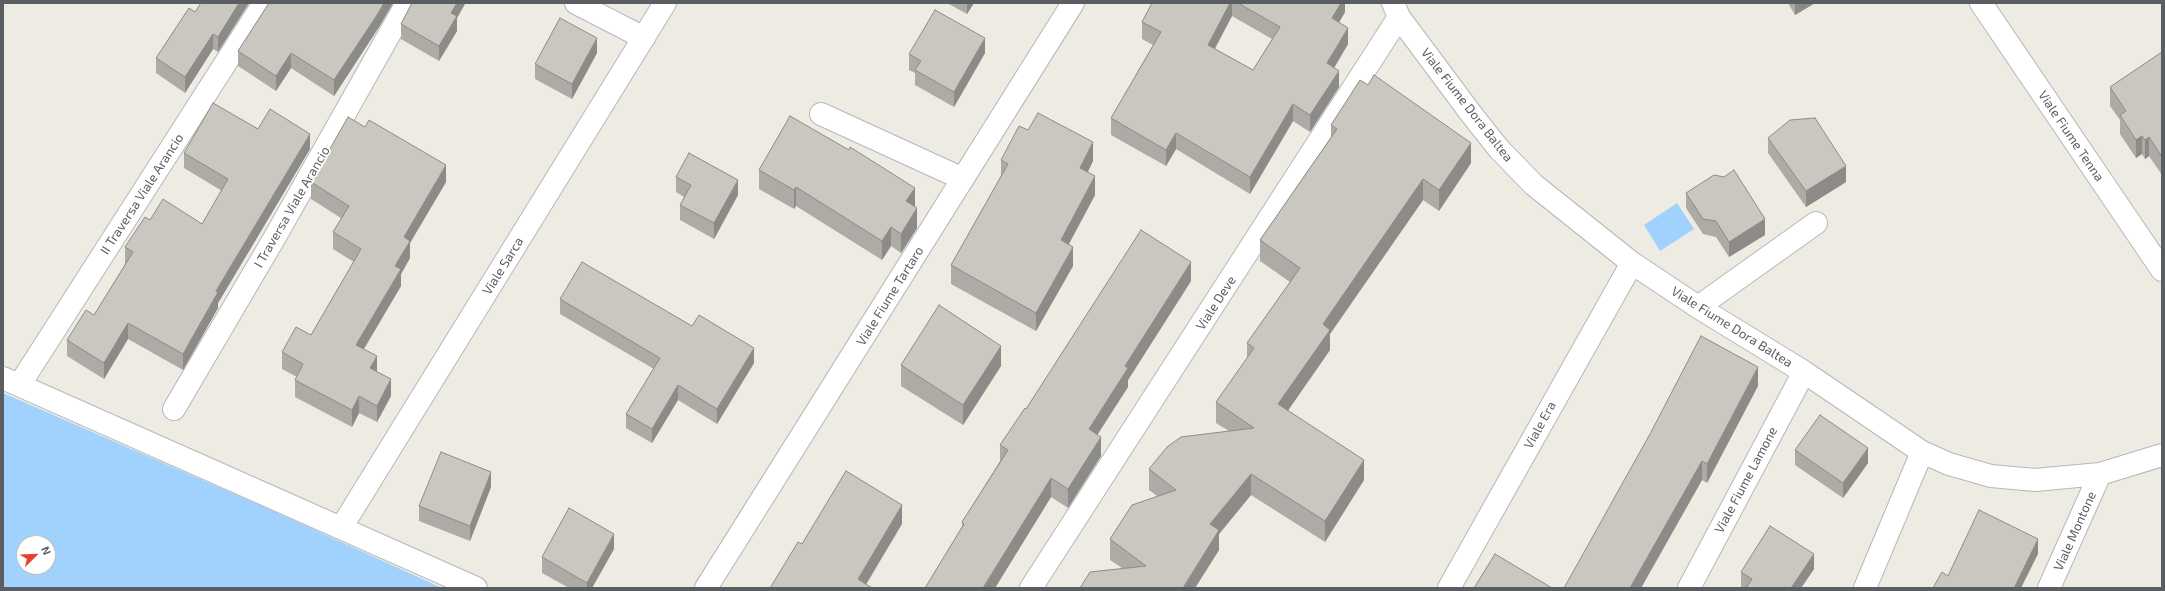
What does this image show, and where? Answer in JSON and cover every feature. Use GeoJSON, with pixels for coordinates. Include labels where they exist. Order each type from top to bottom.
{"type":"FeatureCollection","features":[{"type":"Feature","properties":{"kind":"street","name":"II Traversa Viale Arancio"},"geometry":{"type":"LineString","coordinates":[[11,381],[264,3]]}},
{"type":"Feature","properties":{"kind":"street","name":"I Traversa Viale Arancio"},"geometry":{"type":"LineString","coordinates":[[174,409],[275,237],[407,3]]}},
{"type":"Feature","properties":{"kind":"street"},"geometry":{"type":"LineString","coordinates":[[576,3],[644,38]]}},
{"type":"Feature","properties":{"kind":"street","name":"Viale Sarca"},"geometry":{"type":"LineString","coordinates":[[341,528],[665,3]]}},
{"type":"Feature","properties":{"kind":"street","name":"Viale Fiume Tartaro"},"geometry":{"type":"LineString","coordinates":[[706,588],[1073,3]]}},
{"type":"Feature","properties":{"kind":"street","name":"Viale Fiume Tenna"},"geometry":{"type":"LineString","coordinates":[[1981,3],[2162,270]]}},
{"type":"Feature","properties":{"kind":"street","name":"Viale Fiume Dora Baltea"},"geometry":{"type":"LineString","coordinates":[[1396,10],[1499,149],[1534,185],[1632,263],[1698,307],[1804,372],[1922,452],[1949,464],[1991,476],[2035,480],[2100,474],[2162,455]]}},
{"type":"Feature","properties":{"kind":"street","name":"Viale Deve"},"geometry":{"type":"LineString","coordinates":[[1031,588],[1396,10]]}},
{"type":"Feature","properties":{"kind":"street"},"geometry":{"type":"LineString","coordinates":[[821,114],[963,180]]}},
{"type":"Feature","properties":{"kind":"street"},"geometry":{"type":"LineString","coordinates":[[1698,307],[1816,224]]}},
{"type":"Feature","properties":{"kind":"street","name":"Viale Era"},"geometry":{"type":"LineString","coordinates":[[1449,588],[1632,263]]}},
{"type":"Feature","properties":{"kind":"street","name":"Viale Fiume Lamone"},"geometry":{"type":"LineString","coordinates":[[1689,588],[1804,372]]}},
{"type":"Feature","properties":{"kind":"street"},"geometry":{"type":"LineString","coordinates":[[11,381],[476,588]]}},
{"type":"Feature","properties":{"kind":"street"},"geometry":{"type":"LineString","coordinates":[[1865,588],[1922,452]]}},
{"type":"Feature","properties":{"kind":"street","name":"Viale Montone"},"geometry":{"type":"LineString","coordinates":[[2049,588],[2100,474]]}},
{"type":"Feature","properties":{"kind":"water"},"geometry":{"type":"Polygon","coordinates":[[[1677,203],[1694,229],[1660,251],[1644,225],[1677,203]]]}},
{"type":"Feature","properties":{"kind":"water"},"geometry":{"type":"Polygon","coordinates":[[[3,393],[271,510],[442,588],[3,588],[3,393]]]}},
{"type":"Feature","properties":{"kind":"building"},"geometry":{"type":"Polygon","coordinates":[[[201,3],[239,3],[218,37],[213,34],[185,77],[156,58],[189,8],[195,12],[201,3]]]}},
{"type":"Feature","properties":{"kind":"building"},"geometry":{"type":"Polygon","coordinates":[[[269,3],[384,3],[334,80],[291,53],[276,76],[238,51],[269,3]]]}},
{"type":"Feature","properties":{"kind":"building"},"geometry":{"type":"Polygon","coordinates":[[[412,3],[457,3],[451,13],[457,16],[439,46],[401,24],[412,3]]]}},
{"type":"Feature","properties":{"kind":"building"},"geometry":{"type":"Polygon","coordinates":[[[1152,3],[1230,3],[1208,45],[1253,70],[1280,27],[1238,3],[1341,3],[1332,18],[1348,28],[1327,63],[1339,71],[1310,115],[1293,104],[1250,177],[1176,133],[1166,150],[1111,118],[1161,32],[1142,22],[1152,3]]]}},
{"type":"Feature","properties":{"kind":"building"},"geometry":{"type":"Polygon","coordinates":[[[935,10],[985,38],[954,92],[915,70],[921,61],[909,54],[935,10]]]}},
{"type":"Feature","properties":{"kind":"building"},"geometry":{"type":"Polygon","coordinates":[[[560,18],[597,38],[572,84],[535,64],[560,18]]]}},
{"type":"Feature","properties":{"kind":"building"},"geometry":{"type":"Polygon","coordinates":[[[2162,52],[2162,157],[2149,137],[2145,140],[2142,136],[2136,140],[2120,115],[2126,111],[2110,87],[2162,52]]]}},
{"type":"Feature","properties":{"kind":"building"},"geometry":{"type":"Polygon","coordinates":[[[1374,75],[1471,143],[1439,190],[1423,179],[1323,324],[1330,330],[1278,404],[1364,460],[1325,521],[1251,474],[1210,524],[1219,530],[1183,588],[1080,588],[1090,572],[1146,566],[1110,539],[1132,505],[1176,490],[1149,469],[1167,447],[1181,437],[1254,428],[1216,402],[1254,348],[1247,343],[1300,268],[1260,240],[1337,129],[1331,125],[1360,80],[1368,85],[1374,75]]]}},
{"type":"Feature","properties":{"kind":"building"},"geometry":{"type":"Polygon","coordinates":[[[213,103],[258,129],[270,109],[310,134],[216,291],[218,292],[183,354],[128,323],[104,363],[67,340],[86,310],[94,315],[133,252],[125,247],[145,217],[150,220],[163,199],[202,224],[228,179],[184,153],[213,103]]]}},
{"type":"Feature","properties":{"kind":"building"},"geometry":{"type":"Polygon","coordinates":[[[1038,113],[1093,142],[1080,168],[1095,176],[1061,240],[1073,247],[1036,313],[951,265],[1008,164],[1001,160],[1019,126],[1028,130],[1038,113]]]}},
{"type":"Feature","properties":{"kind":"building"},"geometry":{"type":"Polygon","coordinates":[[[790,116],[849,150],[850,147],[915,188],[906,201],[917,208],[901,234],[891,227],[882,241],[796,187],[794,190],[759,170],[790,116]]]}},
{"type":"Feature","properties":{"kind":"building"},"geometry":{"type":"Polygon","coordinates":[[[348,117],[365,127],[369,120],[446,165],[404,237],[410,241],[395,266],[401,269],[356,345],[377,356],[370,368],[391,379],[377,406],[359,396],[352,410],[295,380],[303,364],[282,352],[296,327],[311,335],[361,249],[333,232],[349,206],[311,182],[348,117]]]}},
{"type":"Feature","properties":{"kind":"building"},"geometry":{"type":"Polygon","coordinates":[[[1815,118],[1846,166],[1806,191],[1768,138],[1790,120],[1815,118]]]}},
{"type":"Feature","properties":{"kind":"building"},"geometry":{"type":"Polygon","coordinates":[[[689,153],[738,180],[714,223],[680,205],[691,185],[676,177],[689,153]]]}},
{"type":"Feature","properties":{"kind":"building"},"geometry":{"type":"Polygon","coordinates":[[[1734,170],[1765,219],[1729,242],[1716,221],[1703,219],[1686,193],[1714,175],[1724,177],[1734,170]]]}},
{"type":"Feature","properties":{"kind":"building"},"geometry":{"type":"Polygon","coordinates":[[[1141,230],[1191,262],[1125,366],[1128,368],[1089,429],[1101,437],[1068,489],[1051,478],[983,588],[925,588],[964,524],[962,522],[1008,450],[1000,445],[1025,408],[1026,409],[1141,230]]]}},
{"type":"Feature","properties":{"kind":"building"},"geometry":{"type":"Polygon","coordinates":[[[582,262],[692,326],[699,315],[754,348],[717,409],[678,385],[652,429],[626,414],[660,358],[560,299],[582,262]]]}},
{"type":"Feature","properties":{"kind":"building"},"geometry":{"type":"Polygon","coordinates":[[[939,305],[1001,346],[963,405],[901,365],[939,305]]]}},
{"type":"Feature","properties":{"kind":"building"},"geometry":{"type":"Polygon","coordinates":[[[1701,336],[1758,367],[1707,464],[1702,461],[1630,588],[1564,588],[1650,434],[1701,336]]]}},
{"type":"Feature","properties":{"kind":"building"},"geometry":{"type":"Polygon","coordinates":[[[1820,415],[1868,448],[1843,483],[1795,450],[1820,415]]]}},
{"type":"Feature","properties":{"kind":"building"},"geometry":{"type":"Polygon","coordinates":[[[441,452],[491,472],[470,526],[419,506],[441,452]]]}},
{"type":"Feature","properties":{"kind":"building"},"geometry":{"type":"Polygon","coordinates":[[[846,471],[902,505],[858,579],[872,588],[770,588],[798,542],[802,544],[846,471]]]}},
{"type":"Feature","properties":{"kind":"building"},"geometry":{"type":"Polygon","coordinates":[[[569,508],[614,534],[587,583],[542,557],[569,508]]]}},
{"type":"Feature","properties":{"kind":"building"},"geometry":{"type":"Polygon","coordinates":[[[1979,510],[2038,539],[2014,588],[1933,588],[1942,572],[1948,576],[1979,510]]]}},
{"type":"Feature","properties":{"kind":"building"},"geometry":{"type":"Polygon","coordinates":[[[1770,526],[1814,554],[1791,588],[1746,588],[1752,579],[1741,572],[1770,526]]]}},
{"type":"Feature","properties":{"kind":"building"},"geometry":{"type":"Polygon","coordinates":[[[1495,554],[1552,588],[1474,588],[1495,554]]]}}]}
